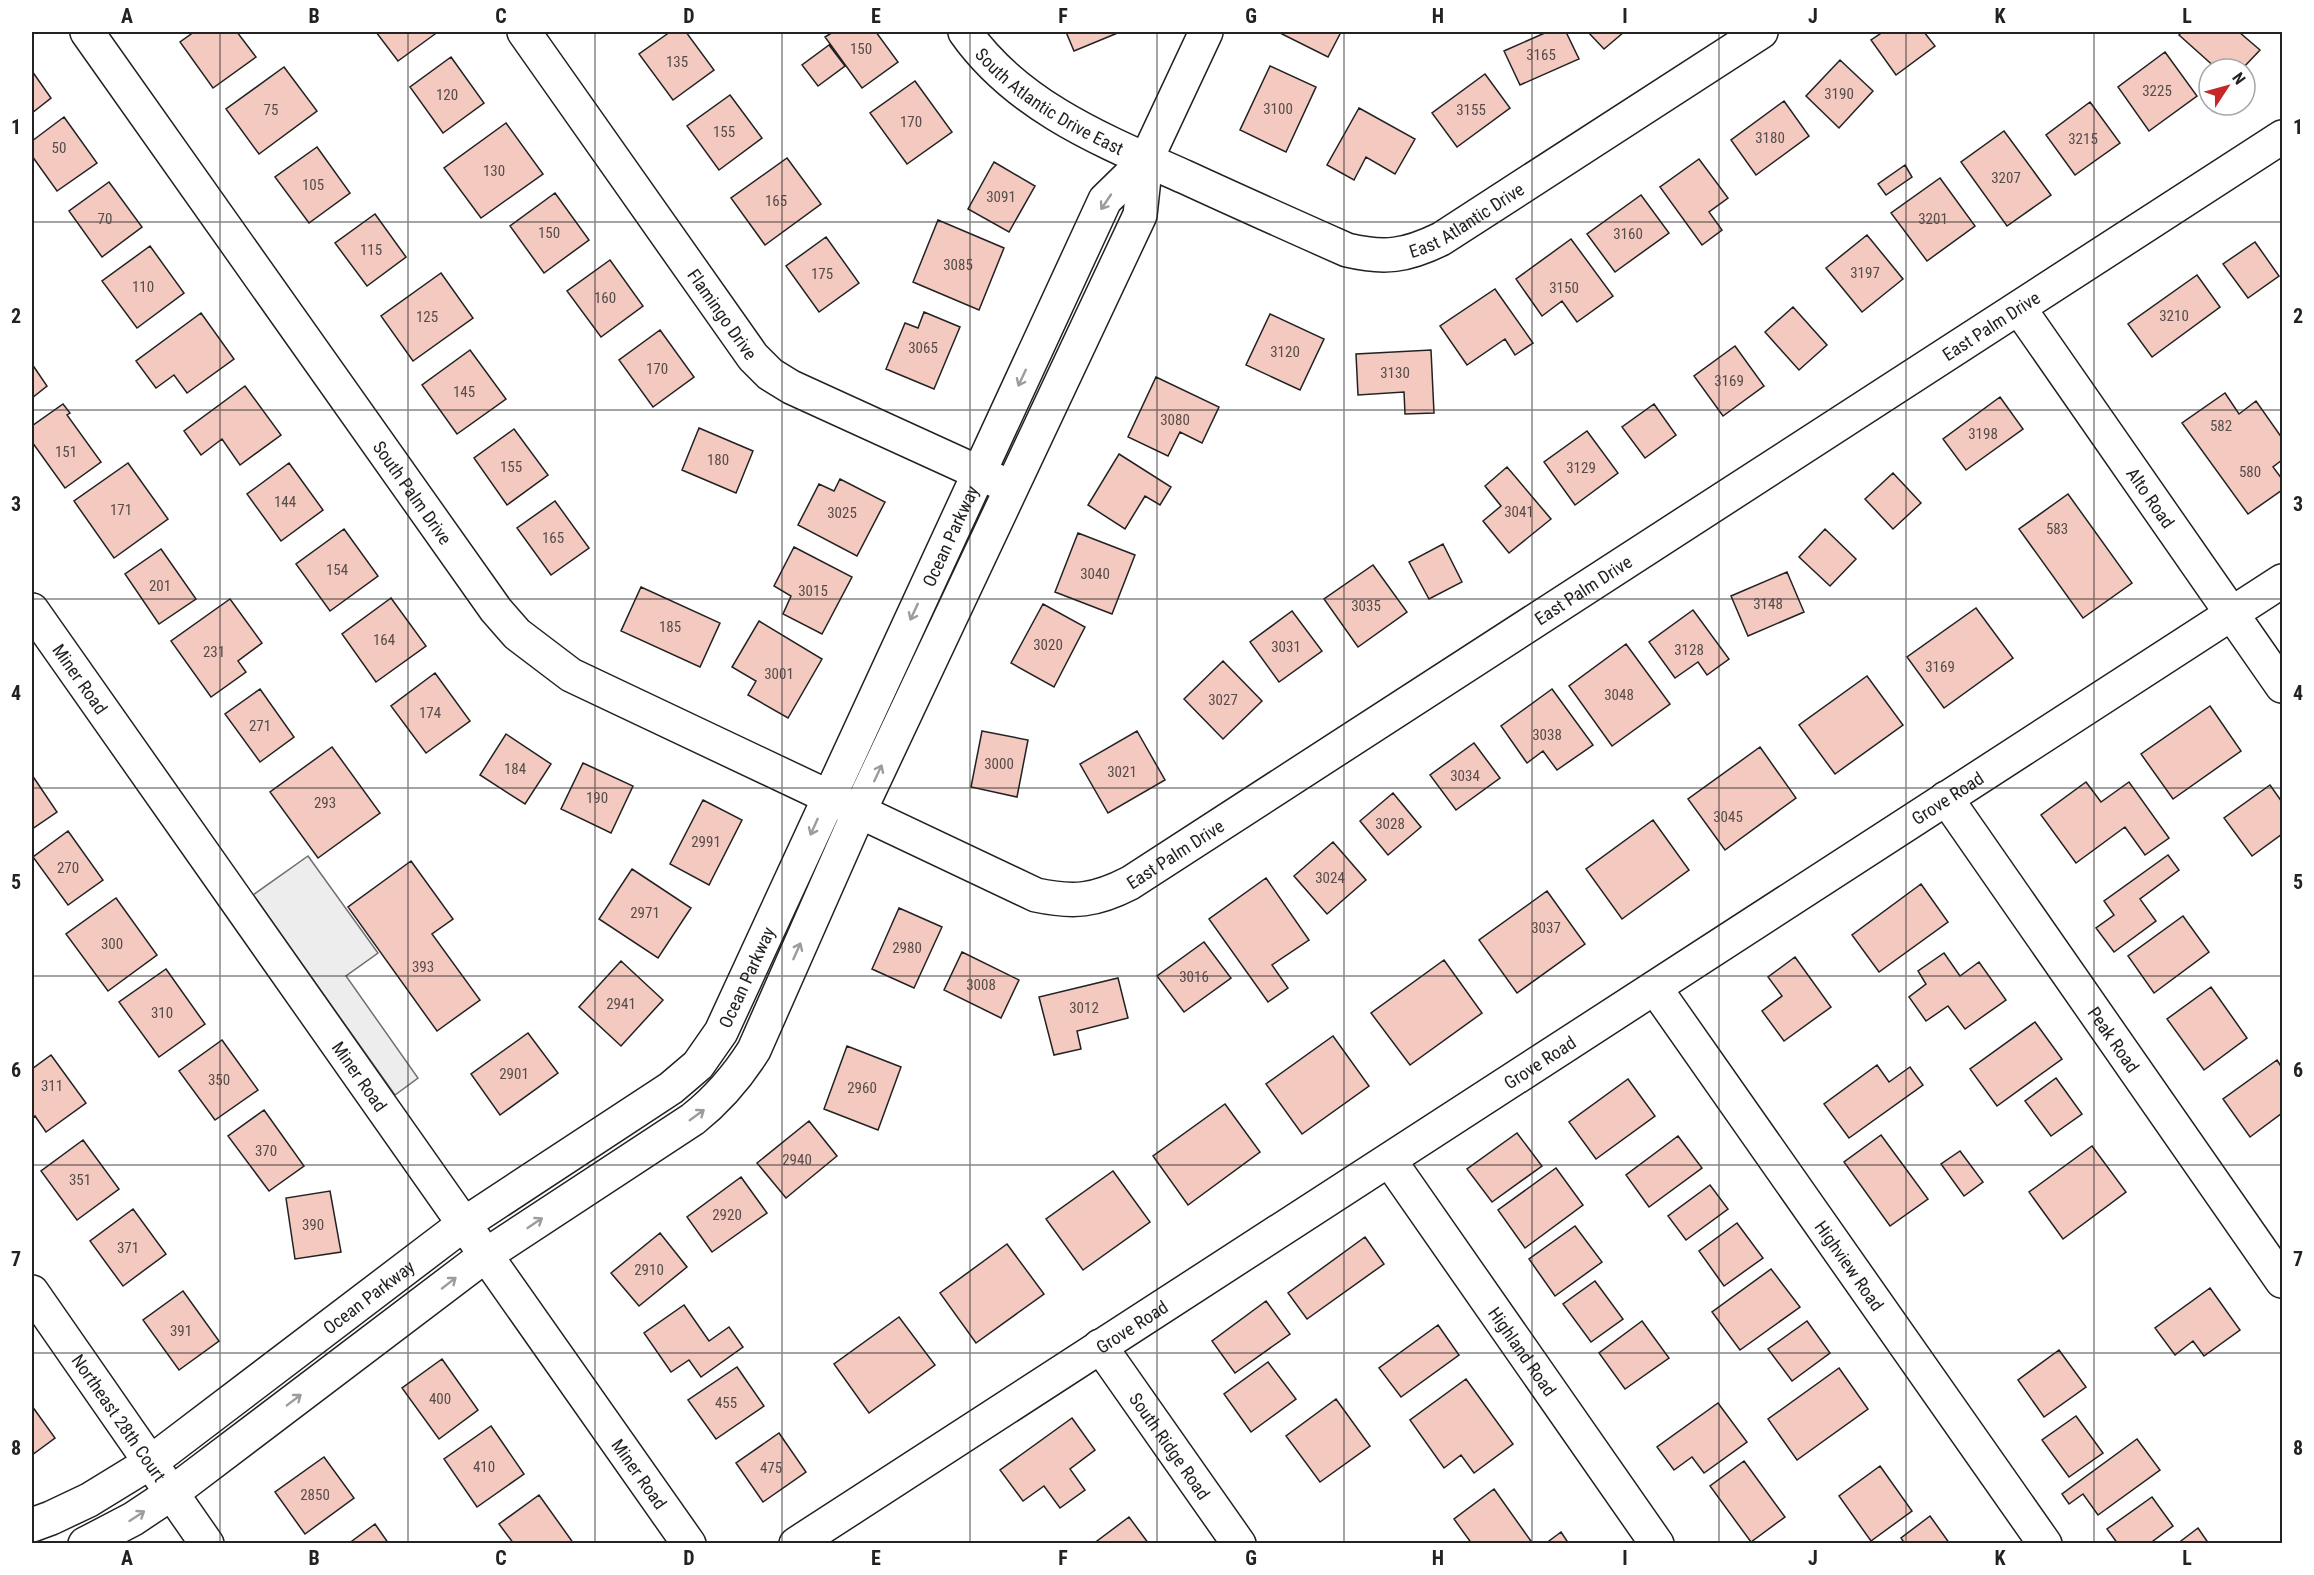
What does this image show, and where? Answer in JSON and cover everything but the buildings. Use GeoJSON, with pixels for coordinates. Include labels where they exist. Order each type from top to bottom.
{"type":"FeatureCollection","features":[{"type":"Feature","properties":{"kind":"street","name":"South Palm Drive"},"geometry":{"type":"LineString","coordinates":[[87,32],[496,610],[517,634],[571,675],[860,812]]}},
{"type":"Feature","properties":{"kind":"street","name":"Flamingo Drive"},"geometry":{"type":"LineString","coordinates":[[524,32],[753,357],[770,374],[791,387],[1013,488]]}},
{"type":"Feature","properties":{"kind":"street","name":"South Atlantic Drive East"},"geometry":{"type":"LineString","coordinates":[[965,32],[992,64],[1039,105],[1091,134],[1146,160]]}},
{"type":"Feature","properties":{"kind":"street","name":"Ocean Parkway"},"geometry":{"type":"LineString","coordinates":[[85,1544],[133,1519],[172,1492],[486,1255],[693,1119],[726,1090],[754,1050],[860,812],[1140,215],[1146,160],[1206,32]]}},
{"type":"Feature","properties":{"kind":"street","name":"East Atlantic Drive"},"geometry":{"type":"LineString","coordinates":[[1146,160],[1347,250],[1371,255],[1395,256],[1419,250],[1441,239],[1761,32]]}},
{"type":"Feature","properties":{"kind":"street","name":"East Palm Drive"},"geometry":{"type":"LineString","coordinates":[[860,812],[1036,895],[1060,900],[1084,900],[1108,894],[1140,877],[2283,137]]}},
{"type":"Feature","properties":{"kind":"street","name":"Ocean Parkway"},"geometry":{"type":"LineString","coordinates":[[32,1525],[89,1500],[151,1462],[464,1224],[671,1088],[698,1065],[721,1032],[1105,200],[1146,160]]}},
{"type":"Feature","properties":{"kind":"street","name":"Alto Road"},"geometry":{"type":"LineString","coordinates":[[2019,308],[2283,686]]}},
{"type":"Feature","properties":{"kind":"street","name":"Grove Road"},"geometry":{"type":"LineString","coordinates":[[796,1544],[2283,581]]}},
{"type":"Feature","properties":{"kind":"street","name":"Miner Road"},"geometry":{"type":"LineString","coordinates":[[32,610],[688,1544]]}},
{"type":"Feature","properties":{"kind":"street","name":"Peak Road"},"geometry":{"type":"LineString","coordinates":[[1946,798],[2283,1281]]}},
{"type":"Feature","properties":{"kind":"street","name":"Highview Road"},"geometry":{"type":"LineString","coordinates":[[1655,988],[2045,1544]]}},
{"type":"Feature","properties":{"kind":"street","name":"Highland Road"},"geometry":{"type":"LineString","coordinates":[[1390,1161],[1657,1544]]}},
{"type":"Feature","properties":{"kind":"street","name":"Northeast 28th Court"},"geometry":{"type":"LineString","coordinates":[[32,1292],[207,1544]]}},
{"type":"Feature","properties":{"kind":"street","name":"South Ridge Road"},"geometry":{"type":"LineString","coordinates":[[1100,1347],[1239,1544]]}},
{"type":"Feature","properties":{"kind":"shaded area"},"geometry":{"type":"Polygon","coordinates":[[[308,856],[378,953],[346,976],[418,1078],[395,1095],[253,895],[308,856]]]}}]}
